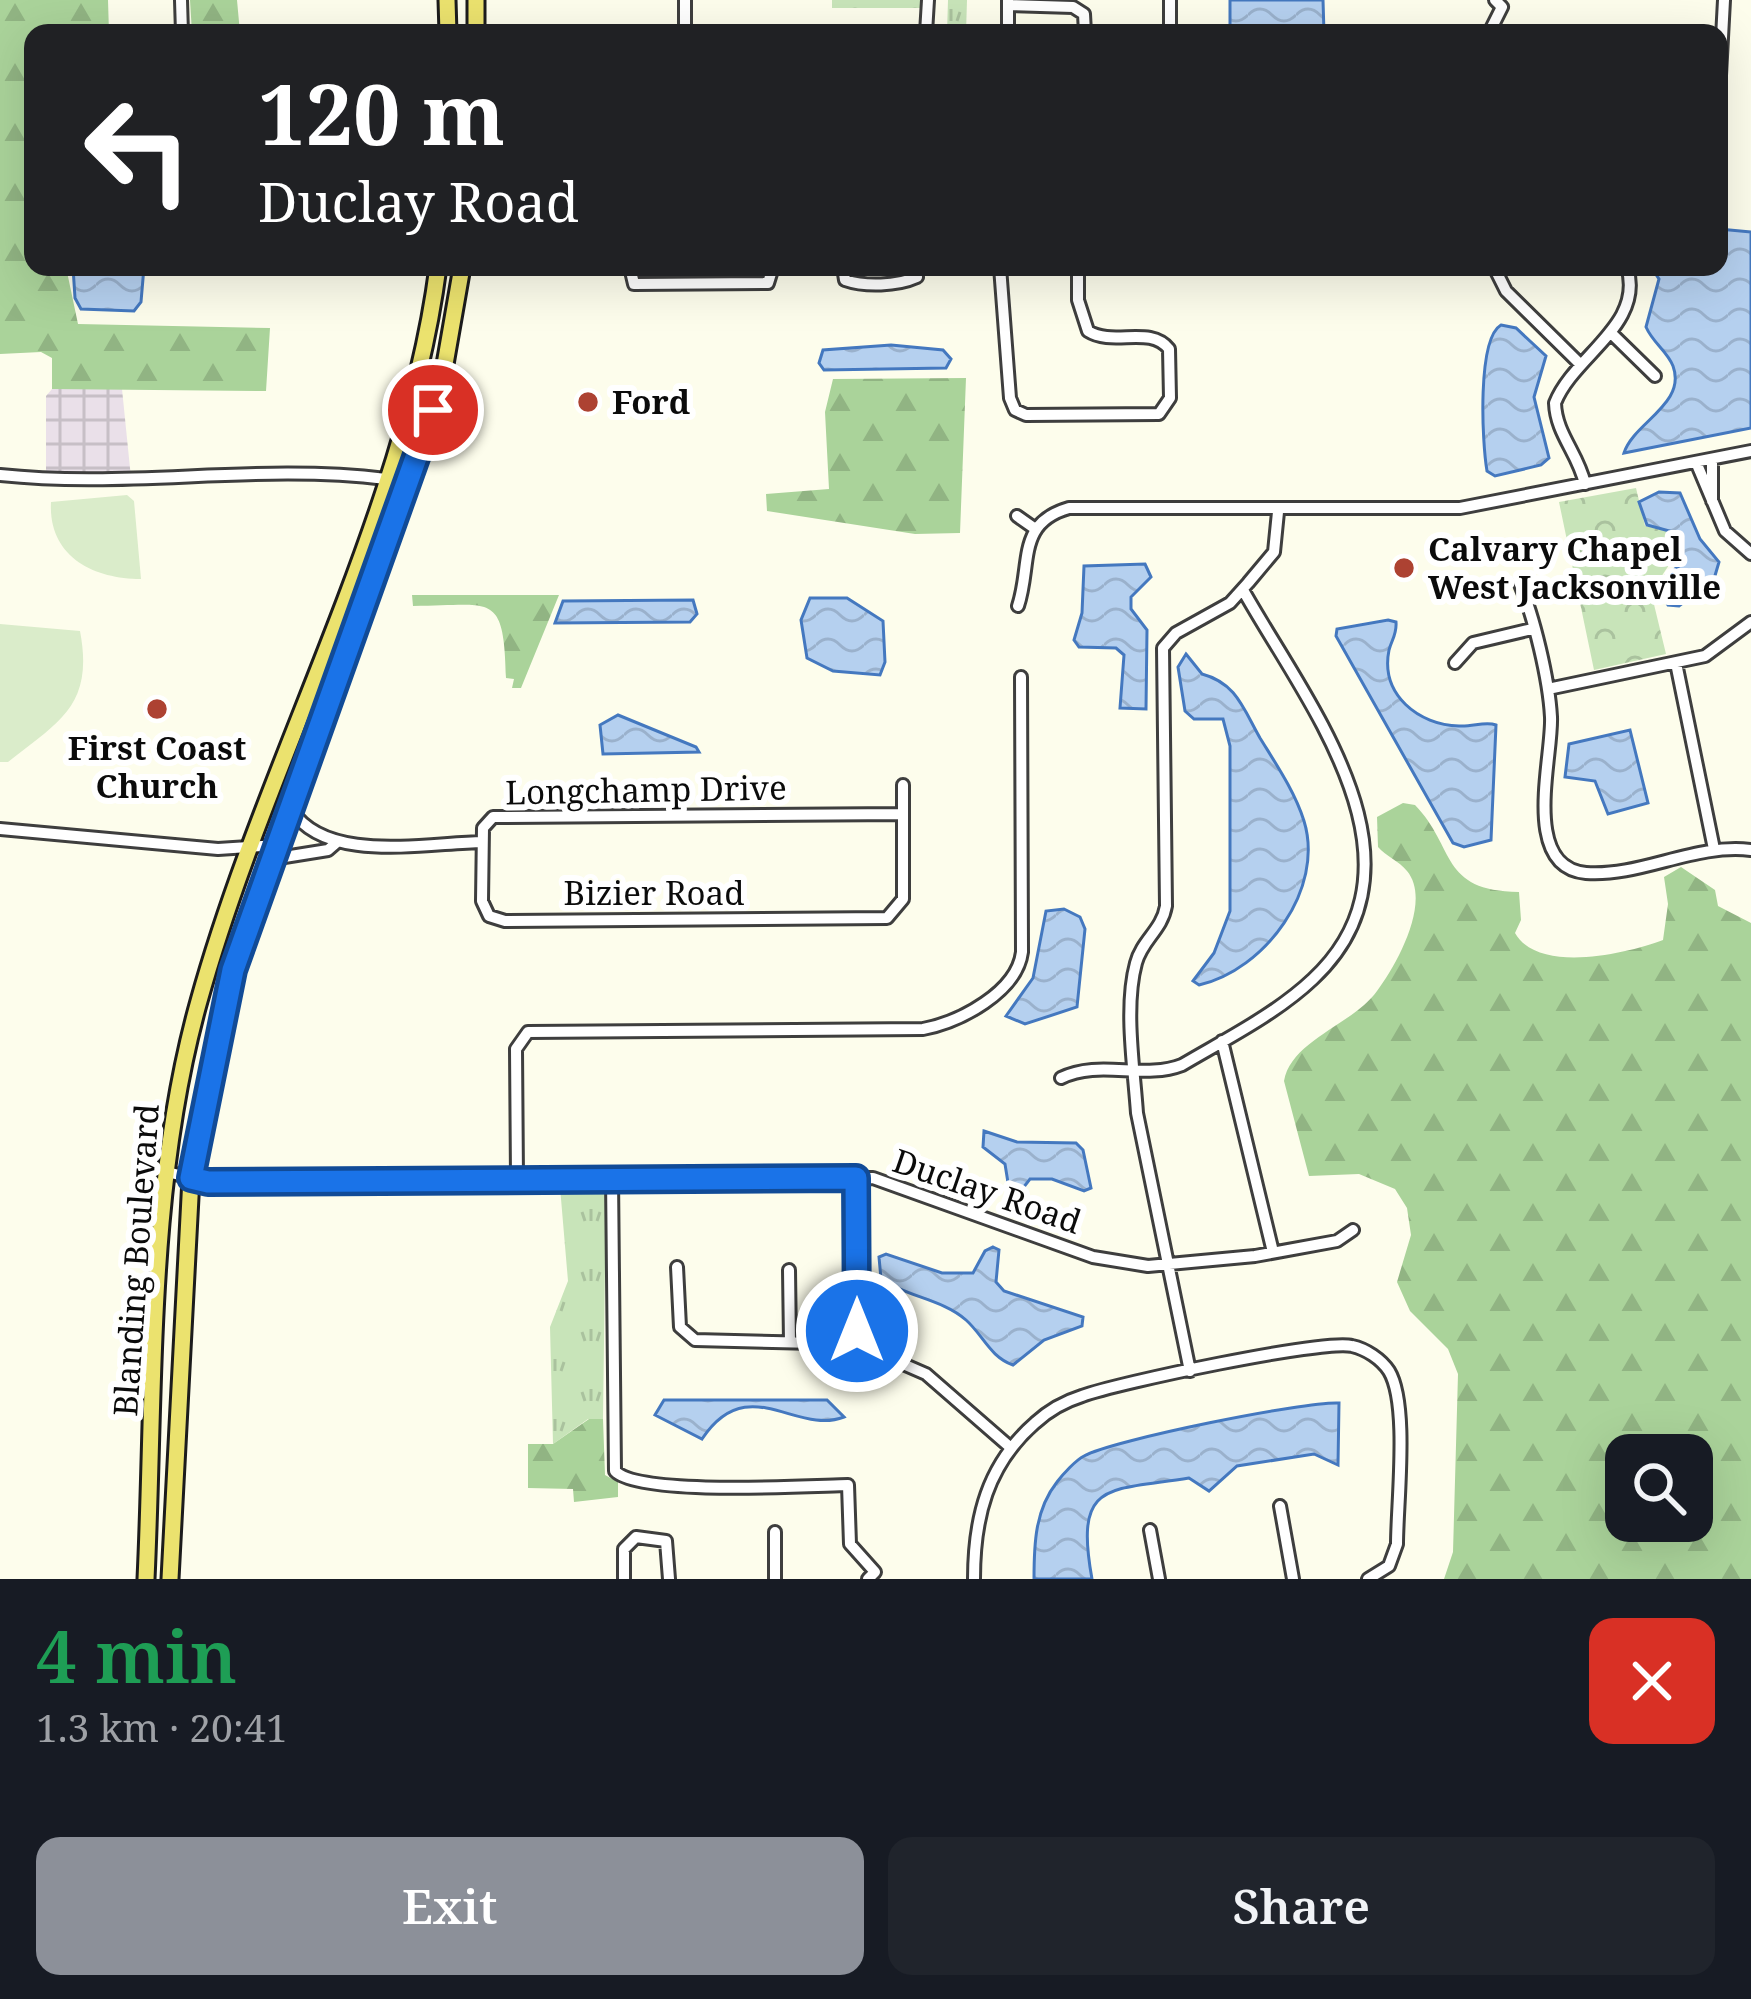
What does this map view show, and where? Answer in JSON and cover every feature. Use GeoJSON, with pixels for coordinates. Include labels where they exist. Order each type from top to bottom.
{"type":"FeatureCollection","features":[{"type":"Feature","properties":{"kind":"main road","name":"Blanding Boulevard"},"geometry":{"type":"LineString","coordinates":[[146,1579],[167,1172],[197,1006],[249,850],[386,478],[410,404],[436,276]]}},
{"type":"Feature","properties":{"kind":"main road","name":"Blanding Boulevard"},"geometry":{"type":"LineString","coordinates":[[170,1579],[191,1178],[221,1013],[433,410],[460,276]]}},
{"type":"Feature","properties":{"kind":"main road"},"geometry":{"type":"LineString","coordinates":[[410,404],[433,410]]}},
{"type":"Feature","properties":{"kind":"main road"},"geometry":{"type":"LineString","coordinates":[[334,620],[357,628]]}},
{"type":"Feature","properties":{"kind":"street"},"geometry":{"type":"LineString","coordinates":[[1008,3],[1073,7],[1084,14],[1085,24]]}},
{"type":"Feature","properties":{"kind":"street"},"geometry":{"type":"LineString","coordinates":[[633,276],[634,284],[768,284],[770,276]]}},
{"type":"Feature","properties":{"kind":"street"},"geometry":{"type":"LineString","coordinates":[[844,276],[853,283],[904,283],[916,277]]}},
{"type":"Feature","properties":{"kind":"street"},"geometry":{"type":"LineString","coordinates":[[1001,276],[1015,410],[1026,415],[1153,415],[1169,405],[1169,349],[1154,338],[1092,334],[1078,300],[1078,276]]}},
{"type":"Feature","properties":{"kind":"street"},"geometry":{"type":"LineString","coordinates":[[1498,276],[1506,291],[1579,363]]}},
{"type":"Feature","properties":{"kind":"street"},"geometry":{"type":"LineString","coordinates":[[1585,484],[1556,415],[1560,391],[1628,305],[1627,276]]}},
{"type":"Feature","properties":{"kind":"street"},"geometry":{"type":"LineString","coordinates":[[1610,332],[1655,376]]}},
{"type":"Feature","properties":{"kind":"street"},"geometry":{"type":"LineString","coordinates":[[1018,606],[1027,541],[1034,528],[1069,508],[1278,512],[1460,508],[1751,452]]}},
{"type":"Feature","properties":{"kind":"street"},"geometry":{"type":"LineString","coordinates":[[1712,459],[1712,501]]}},
{"type":"Feature","properties":{"kind":"street"},"geometry":{"type":"LineString","coordinates":[[1696,462],[1725,531],[1751,554]]}},
{"type":"Feature","properties":{"kind":"street"},"geometry":{"type":"LineString","coordinates":[[0,475],[85,482],[216,474],[386,478]]}},
{"type":"Feature","properties":{"kind":"street"},"geometry":{"type":"LineString","coordinates":[[1190,1371],[1137,1113],[1134,1070],[1136,961],[1161,927],[1166,907],[1166,705],[1160,658],[1168,640],[1243,590],[1274,552],[1278,512]]}},
{"type":"Feature","properties":{"kind":"street"},"geometry":{"type":"LineString","coordinates":[[1017,516],[1034,528]]}},
{"type":"Feature","properties":{"kind":"street"},"geometry":{"type":"LineString","coordinates":[[1519,582],[1548,688],[1552,721],[1544,810],[1551,844],[1566,867],[1594,873],[1714,849],[1751,850]]}},
{"type":"Feature","properties":{"kind":"street"},"geometry":{"type":"LineString","coordinates":[[1061,1078],[1076,1070],[1174,1069],[1318,975],[1353,919],[1365,875],[1365,838],[1353,788],[1243,590]]}},
{"type":"Feature","properties":{"kind":"street"},"geometry":{"type":"LineString","coordinates":[[1548,688],[1676,663],[1727,644],[1751,622]]}},
{"type":"Feature","properties":{"kind":"street"},"geometry":{"type":"LineString","coordinates":[[1455,663],[1473,644],[1532,629]]}},
{"type":"Feature","properties":{"kind":"street"},"geometry":{"type":"LineString","coordinates":[[1676,663],[1714,849]]}},
{"type":"Feature","properties":{"kind":"street"},"geometry":{"type":"LineString","coordinates":[[517,1179],[516,1049],[521,1036],[536,1031],[923,1029],[951,1021],[1010,981],[1022,952],[1021,677]]}},
{"type":"Feature","properties":{"kind":"street"},"geometry":{"type":"LineString","coordinates":[[903,785],[903,814]]}},
{"type":"Feature","properties":{"kind":"street"},"geometry":{"type":"LineString","coordinates":[[291,809],[301,826],[336,843]]}},
{"type":"Feature","properties":{"kind":"street","name":"Longchamp Drive"},"geometry":{"type":"LineString","coordinates":[[0,829],[275,852],[328,850],[336,843],[482,842],[485,824],[498,817],[903,814]]}},
{"type":"Feature","properties":{"kind":"street","name":"Bizier Road"},"geometry":{"type":"LineString","coordinates":[[482,842],[482,901],[489,916],[506,921],[880,919],[894,914],[903,899],[903,814]]}},
{"type":"Feature","properties":{"kind":"street"},"geometry":{"type":"LineString","coordinates":[[197,1006],[221,1013]]}},
{"type":"Feature","properties":{"kind":"street"},"geometry":{"type":"LineString","coordinates":[[1222,1041],[1273,1252]]}},
{"type":"Feature","properties":{"kind":"street","name":"Duclay Road"},"geometry":{"type":"LineString","coordinates":[[167,1172],[191,1178],[856,1178],[891,1182],[1093,1256],[1170,1265],[1337,1241],[1353,1230]]}},
{"type":"Feature","properties":{"kind":"street"},"geometry":{"type":"LineString","coordinates":[[612,1178],[614,1471],[632,1481],[686,1488],[848,1485],[850,1544],[874,1572],[868,1579]]}},
{"type":"Feature","properties":{"kind":"street"},"geometry":{"type":"LineString","coordinates":[[856,1178],[857,1344]]}},
{"type":"Feature","properties":{"kind":"street"},"geometry":{"type":"LineString","coordinates":[[676,1268],[680,1327],[695,1340],[857,1344],[926,1373],[1011,1448]]}},
{"type":"Feature","properties":{"kind":"street"},"geometry":{"type":"LineString","coordinates":[[789,1270],[790,1342]]}},
{"type":"Feature","properties":{"kind":"street"},"geometry":{"type":"LineString","coordinates":[[974,1579],[983,1498],[1011,1448],[1036,1421],[1066,1402],[1190,1371],[1335,1344],[1378,1359],[1388,1370],[1398,1400],[1397,1544],[1389,1566],[1368,1579]]}},
{"type":"Feature","properties":{"kind":"street"},"geometry":{"type":"LineString","coordinates":[[151,1487],[174,1488]]}},
{"type":"Feature","properties":{"kind":"street"},"geometry":{"type":"LineString","coordinates":[[1280,1506],[1293,1579]]}},
{"type":"Feature","properties":{"kind":"street"},"geometry":{"type":"LineString","coordinates":[[1150,1530],[1159,1579]]}},
{"type":"Feature","properties":{"kind":"street"},"geometry":{"type":"LineString","coordinates":[[775,1532],[775,1579]]}},
{"type":"Feature","properties":{"kind":"street"},"geometry":{"type":"LineString","coordinates":[[624,1579],[624,1550],[636,1537],[666,1541],[668,1579]]}},
{"type":"Feature","properties":{"kind":"shaded area"},"geometry":{"type":"Polygon","coordinates":[[[52,389],[122,389],[131,478],[46,477],[46,396],[52,389]]]}},
{"type":"Feature","properties":{"kind":"green space"},"geometry":{"type":"Polygon","coordinates":[[[0,0],[108,0],[109,24],[24,24],[24,276],[68,276],[78,324],[270,328],[266,391],[52,389],[52,358],[41,352],[0,354],[0,0]]]}},
{"type":"Feature","properties":{"kind":"green space"},"geometry":{"type":"Polygon","coordinates":[[[190,0],[237,0],[239,24],[191,24],[190,0]]]}},
{"type":"Feature","properties":{"kind":"green space"},"geometry":{"type":"Polygon","coordinates":[[[832,0],[924,0],[923,8],[832,8],[832,0]]]}},
{"type":"Feature","properties":{"kind":"green space"},"geometry":{"type":"Polygon","coordinates":[[[948,0],[967,0],[966,24],[947,24],[948,0]]]}},
{"type":"Feature","properties":{"kind":"green space"},"geometry":{"type":"Polygon","coordinates":[[[966,378],[960,533],[915,534],[767,511],[766,494],[829,489],[825,412],[833,379],[966,378]]]}},
{"type":"Feature","properties":{"kind":"green space"},"geometry":{"type":"Polygon","coordinates":[[[1636,488],[1645,526],[1671,532],[1677,553],[1651,592],[1666,654],[1594,670],[1559,502],[1636,488]]]}},
{"type":"Feature","properties":{"kind":"green space"},"geometry":{"type":"Polygon","coordinates":[[[127,495],[134,501],[141,579],[106,575],[77,561],[57,537],[52,521],[51,502],[127,495]]]}},
{"type":"Feature","properties":{"kind":"green space"},"geometry":{"type":"Polygon","coordinates":[[[412,595],[559,595],[521,688],[512,688],[514,679],[506,678],[497,617],[477,606],[413,606],[412,595]]]}},
{"type":"Feature","properties":{"kind":"green space"},"geometry":{"type":"Polygon","coordinates":[[[0,624],[80,631],[83,656],[82,677],[69,709],[8,762],[0,762],[0,624]]]}},
{"type":"Feature","properties":{"kind":"green space"},"geometry":{"type":"Polygon","coordinates":[[[1403,803],[1415,805],[1462,875],[1493,890],[1519,892],[1521,920],[1515,933],[1526,946],[1562,957],[1606,955],[1663,940],[1668,904],[1664,877],[1681,867],[1715,890],[1718,906],[1751,923],[1751,1579],[1444,1579],[1453,1552],[1458,1374],[1448,1349],[1410,1311],[1397,1282],[1411,1235],[1407,1208],[1395,1189],[1359,1174],[1309,1176],[1284,1081],[1298,1054],[1367,1003],[1394,965],[1409,932],[1414,884],[1404,867],[1378,847],[1377,817],[1403,803]]]}},
{"type":"Feature","properties":{"kind":"green space"},"geometry":{"type":"Polygon","coordinates":[[[560,1187],[606,1190],[603,1419],[588,1419],[553,1444],[550,1327],[568,1281],[560,1187]]]}},
{"type":"Feature","properties":{"kind":"green space"},"geometry":{"type":"Polygon","coordinates":[[[589,1419],[603,1419],[605,1475],[618,1482],[618,1497],[574,1502],[573,1489],[528,1488],[528,1444],[553,1444],[589,1419]]]}},
{"type":"Feature","properties":{"kind":"water"},"geometry":{"type":"Polygon","coordinates":[[[1230,0],[1323,0],[1324,24],[1230,24],[1230,0]]]}},
{"type":"Feature","properties":{"kind":"water"},"geometry":{"type":"Polygon","coordinates":[[[1728,230],[1751,232],[1751,428],[1624,453],[1673,391],[1673,366],[1646,327],[1657,276],[1728,276],[1728,230]]]}},
{"type":"Feature","properties":{"kind":"water"},"geometry":{"type":"Polygon","coordinates":[[[74,276],[143,276],[141,302],[134,311],[81,309],[74,276]]]}},
{"type":"Feature","properties":{"kind":"water"},"geometry":{"type":"Polygon","coordinates":[[[1501,325],[1516,328],[1546,356],[1534,397],[1549,458],[1541,465],[1495,476],[1487,471],[1483,392],[1488,350],[1501,325]]]}},
{"type":"Feature","properties":{"kind":"water"},"geometry":{"type":"Polygon","coordinates":[[[891,345],[943,350],[951,359],[946,368],[824,370],[819,363],[823,350],[891,345]]]}},
{"type":"Feature","properties":{"kind":"water"},"geometry":{"type":"Polygon","coordinates":[[[1659,492],[1680,493],[1700,539],[1719,562],[1714,579],[1679,606],[1668,605],[1659,589],[1661,579],[1679,566],[1673,532],[1647,525],[1639,502],[1659,492]]]}},
{"type":"Feature","properties":{"kind":"water"},"geometry":{"type":"Polygon","coordinates":[[[1145,564],[1151,577],[1131,597],[1131,609],[1147,630],[1146,709],[1120,708],[1124,655],[1116,648],[1079,647],[1074,640],[1082,613],[1084,566],[1145,564]]]}},
{"type":"Feature","properties":{"kind":"water"},"geometry":{"type":"Polygon","coordinates":[[[810,598],[847,598],[883,621],[885,662],[880,675],[833,671],[807,658],[801,620],[810,598]]]}},
{"type":"Feature","properties":{"kind":"water"},"geometry":{"type":"Polygon","coordinates":[[[693,600],[697,614],[690,622],[555,623],[563,601],[693,600]]]}},
{"type":"Feature","properties":{"kind":"water"},"geometry":{"type":"Polygon","coordinates":[[[1396,622],[1389,650],[1391,681],[1406,704],[1444,724],[1496,725],[1491,840],[1464,847],[1453,843],[1336,636],[1337,629],[1396,622]]]}},
{"type":"Feature","properties":{"kind":"water"},"geometry":{"type":"Polygon","coordinates":[[[1186,654],[1202,674],[1231,690],[1243,707],[1296,799],[1308,847],[1306,873],[1284,923],[1246,963],[1199,985],[1193,981],[1214,953],[1230,911],[1230,746],[1223,719],[1194,719],[1185,711],[1178,667],[1186,654]]]}},
{"type":"Feature","properties":{"kind":"water"},"geometry":{"type":"Polygon","coordinates":[[[618,715],[699,752],[603,754],[600,725],[618,715]]]}},
{"type":"Feature","properties":{"kind":"water"},"geometry":{"type":"Polygon","coordinates":[[[1630,730],[1648,803],[1608,814],[1595,781],[1565,777],[1569,744],[1630,730]]]}},
{"type":"Feature","properties":{"kind":"water"},"geometry":{"type":"Polygon","coordinates":[[[1064,909],[1080,917],[1085,929],[1077,1007],[1025,1024],[1006,1016],[1033,978],[1046,911],[1064,909]]]}},
{"type":"Feature","properties":{"kind":"water"},"geometry":{"type":"Polygon","coordinates":[[[984,1131],[1017,1142],[1076,1143],[1083,1150],[1091,1188],[1084,1191],[1052,1179],[1030,1179],[1016,1197],[1010,1195],[1005,1164],[983,1147],[984,1131]]]}},
{"type":"Feature","properties":{"kind":"water"},"geometry":{"type":"Polygon","coordinates":[[[999,1250],[996,1282],[1004,1291],[1083,1317],[1082,1326],[1044,1340],[1013,1365],[998,1357],[957,1313],[881,1279],[879,1257],[886,1254],[942,1273],[973,1273],[985,1251],[999,1250]]]}},
{"type":"Feature","properties":{"kind":"water"},"geometry":{"type":"Polygon","coordinates":[[[664,1400],[827,1400],[844,1417],[826,1421],[772,1409],[737,1409],[719,1419],[702,1439],[655,1415],[664,1400]]]}},
{"type":"Feature","properties":{"kind":"water"},"geometry":{"type":"Polygon","coordinates":[[[1339,1403],[1338,1465],[1314,1454],[1237,1466],[1209,1491],[1189,1478],[1118,1490],[1093,1507],[1088,1523],[1092,1579],[1034,1579],[1035,1540],[1044,1504],[1060,1479],[1084,1456],[1210,1423],[1339,1403]]]}},
{"type":"Feature","properties":{"kind":"place","name":"Ford"},"geometry":{"type":"Point","coordinates":[588,402]}},
{"type":"Feature","properties":{"kind":"place","name":"Calvary Chapel West Jacksonville"},"geometry":{"type":"Point","coordinates":[1404,568]}},
{"type":"Feature","properties":{"kind":"place","name":"First Coast Church"},"geometry":{"type":"Point","coordinates":[157,709]}},
{"type":"Feature","properties":{"kind":"route"},"geometry":{"type":"LineString","coordinates":[[433,410],[233,970],[203,1098],[191,1178],[208,1182],[856,1178],[857,1331]]}}]}
